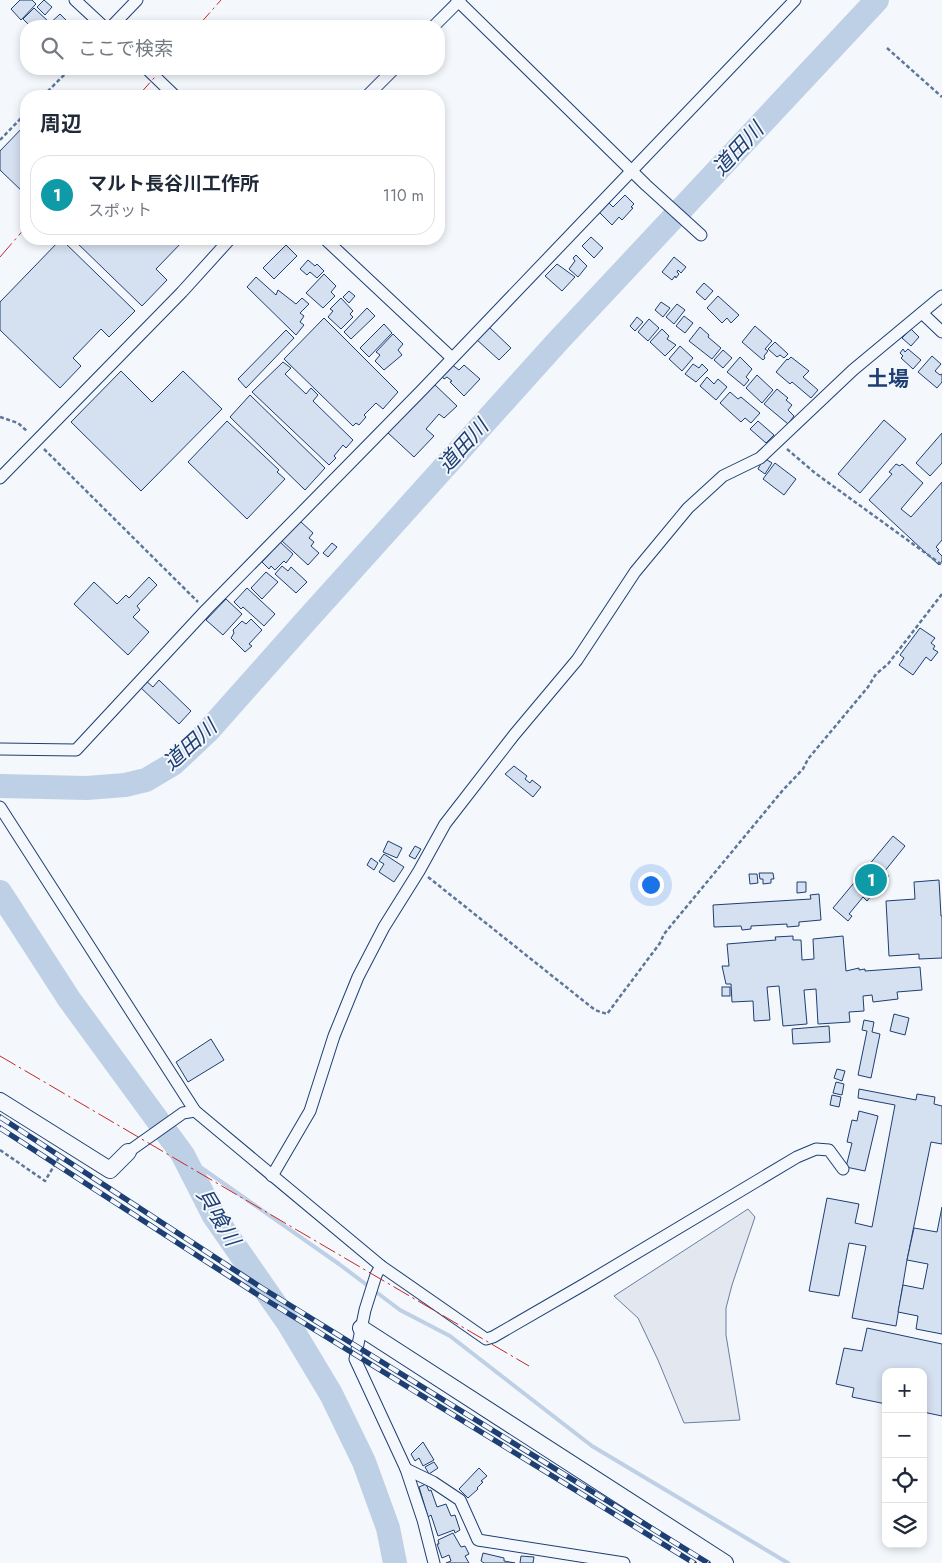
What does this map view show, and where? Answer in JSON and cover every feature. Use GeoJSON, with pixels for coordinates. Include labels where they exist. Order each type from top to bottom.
{"type":"FeatureCollection","features":[{"type":"Feature","properties":{"kind":"street"},"geometry":{"type":"LineString","coordinates":[[75,0],[97,20]]}},
{"type":"Feature","properties":{"kind":"street"},"geometry":{"type":"LineString","coordinates":[[118,20],[137,0]]}},
{"type":"Feature","properties":{"kind":"street"},"geometry":{"type":"LineString","coordinates":[[440,20],[458,0],[646,185],[702,235]]}},
{"type":"Feature","properties":{"kind":"street"},"geometry":{"type":"LineString","coordinates":[[0,748],[76,750],[206,610],[452,358],[796,0]]}},
{"type":"Feature","properties":{"kind":"street"},"geometry":{"type":"LineString","coordinates":[[152,75],[169,90]]}},
{"type":"Feature","properties":{"kind":"street"},"geometry":{"type":"LineString","coordinates":[[373,90],[388,75]]}},
{"type":"Feature","properties":{"kind":"street"},"geometry":{"type":"LineString","coordinates":[[0,478],[182,292],[225,245]]}},
{"type":"Feature","properties":{"kind":"street"},"geometry":{"type":"LineString","coordinates":[[331,245],[452,358]]}},
{"type":"Feature","properties":{"kind":"street"},"geometry":{"type":"LineString","coordinates":[[272,1176],[310,1110],[334,1036],[358,977],[384,927],[419,871],[445,824],[514,735],[576,660],[654,548],[688,508],[723,476],[760,458],[853,370],[942,296]]}},
{"type":"Feature","properties":{"kind":"street"},"geometry":{"type":"LineString","coordinates":[[922,313],[942,332]]}},
{"type":"Feature","properties":{"kind":"street"},"geometry":{"type":"LineString","coordinates":[[2,810],[196,1111],[378,1270],[486,1339],[493,1337],[583,1285],[797,1157],[816,1149],[828,1150],[843,1169]]}},
{"type":"Feature","properties":{"kind":"street"},"geometry":{"type":"LineString","coordinates":[[0,1101],[110,1170],[128,1152],[183,1113],[196,1111]]}},
{"type":"Feature","properties":{"kind":"street"},"geometry":{"type":"LineString","coordinates":[[378,1270],[365,1310],[355,1359],[406,1469],[423,1520],[434,1563]]}},
{"type":"Feature","properties":{"kind":"street"},"geometry":{"type":"LineString","coordinates":[[361,1328],[725,1563]]}},
{"type":"Feature","properties":{"kind":"street"},"geometry":{"type":"LineString","coordinates":[[406,1469],[433,1482],[460,1500],[478,1540],[624,1563]]}},
{"type":"Feature","properties":{"kind":"path"},"geometry":{"type":"LineString","coordinates":[[887,48],[942,96]]}},
{"type":"Feature","properties":{"kind":"path"},"geometry":{"type":"LineString","coordinates":[[49,90],[64,75]]}},
{"type":"Feature","properties":{"kind":"path"},"geometry":{"type":"LineString","coordinates":[[0,140],[20,119]]}},
{"type":"Feature","properties":{"kind":"path"},"geometry":{"type":"LineString","coordinates":[[0,418],[18,423],[37,440],[58,464],[206,610]]}},
{"type":"Feature","properties":{"kind":"path"},"geometry":{"type":"LineString","coordinates":[[780,440],[814,473],[942,564]]}},
{"type":"Feature","properties":{"kind":"path"},"geometry":{"type":"LineString","coordinates":[[419,871],[595,1010],[607,1014],[660,943],[664,934],[783,790],[803,769],[808,758],[868,687],[876,674],[888,664],[942,594]]}},
{"type":"Feature","properties":{"kind":"path"},"geometry":{"type":"LineString","coordinates":[[0,1150],[45,1181],[67,1144]]}},
{"type":"Feature","properties":{"kind":"shaded area"},"geometry":{"type":"Polygon","coordinates":[[[748,1209],[755,1217],[726,1308],[726,1335],[740,1420],[684,1423],[638,1318],[614,1296],[748,1209]]]}},
{"type":"Feature","properties":{"kind":"building"},"geometry":{"type":"Polygon","coordinates":[[[20,0],[32,0],[36,4],[21,20],[11,9],[20,0]]]}},
{"type":"Feature","properties":{"kind":"building"},"geometry":{"type":"Polygon","coordinates":[[[44,0],[52,7],[45,15],[37,7],[44,0]]]}},
{"type":"Feature","properties":{"kind":"building"},"geometry":{"type":"Polygon","coordinates":[[[34,8],[47,20],[24,20],[34,8]]]}},
{"type":"Feature","properties":{"kind":"building"},"geometry":{"type":"Polygon","coordinates":[[[60,14],[66,20],[54,20],[60,14]]]}},
{"type":"Feature","properties":{"kind":"building"},"geometry":{"type":"Polygon","coordinates":[[[20,130],[20,189],[0,170],[0,151],[20,130]]]}},
{"type":"Feature","properties":{"kind":"building"},"geometry":{"type":"Polygon","coordinates":[[[625,195],[634,204],[631,207],[633,208],[622,220],[619,217],[612,225],[598,211],[607,201],[613,207],[625,195]]]}},
{"type":"Feature","properties":{"kind":"building"},"geometry":{"type":"Polygon","coordinates":[[[591,237],[603,248],[594,258],[582,246],[591,237]]]}},
{"type":"Feature","properties":{"kind":"building"},"geometry":{"type":"Polygon","coordinates":[[[55,245],[67,245],[135,311],[109,337],[101,329],[73,358],[81,366],[60,388],[0,330],[0,302],[55,245]]]}},
{"type":"Feature","properties":{"kind":"building"},"geometry":{"type":"Polygon","coordinates":[[[79,245],[179,245],[156,269],[167,280],[142,306],[79,245]]]}},
{"type":"Feature","properties":{"kind":"building"},"geometry":{"type":"Polygon","coordinates":[[[286,245],[297,256],[274,279],[263,268],[286,245]]]}},
{"type":"Feature","properties":{"kind":"building"},"geometry":{"type":"Polygon","coordinates":[[[576,255],[587,266],[578,277],[569,269],[575,261],[573,258],[576,255]]]}},
{"type":"Feature","properties":{"kind":"building"},"geometry":{"type":"Polygon","coordinates":[[[674,257],[686,267],[681,273],[678,270],[679,274],[672,280],[662,272],[674,257]]]}},
{"type":"Feature","properties":{"kind":"building"},"geometry":{"type":"Polygon","coordinates":[[[308,260],[315,266],[317,264],[324,271],[317,278],[310,272],[307,275],[300,269],[308,260]]]}},
{"type":"Feature","properties":{"kind":"building"},"geometry":{"type":"Polygon","coordinates":[[[557,264],[575,277],[562,291],[545,276],[557,264]]]}},
{"type":"Feature","properties":{"kind":"building"},"geometry":{"type":"Polygon","coordinates":[[[324,274],[336,286],[331,292],[335,296],[323,308],[306,293],[324,274]]]}},
{"type":"Feature","properties":{"kind":"building"},"geometry":{"type":"Polygon","coordinates":[[[256,277],[276,295],[278,290],[296,304],[302,298],[309,304],[300,313],[304,316],[300,322],[304,325],[296,335],[247,287],[256,277]]]}},
{"type":"Feature","properties":{"kind":"building"},"geometry":{"type":"Polygon","coordinates":[[[704,283],[713,291],[705,300],[696,292],[704,283]]]}},
{"type":"Feature","properties":{"kind":"building"},"geometry":{"type":"Polygon","coordinates":[[[349,291],[355,296],[349,303],[343,297],[349,291]]]}},
{"type":"Feature","properties":{"kind":"building"},"geometry":{"type":"Polygon","coordinates":[[[718,296],[739,315],[731,323],[727,318],[722,323],[707,308],[718,296]]]}},
{"type":"Feature","properties":{"kind":"building"},"geometry":{"type":"Polygon","coordinates":[[[341,298],[353,311],[350,314],[353,317],[341,329],[328,317],[333,311],[330,309],[341,298]]]}},
{"type":"Feature","properties":{"kind":"building"},"geometry":{"type":"Polygon","coordinates":[[[661,302],[670,308],[663,317],[655,310],[661,302]]]}},
{"type":"Feature","properties":{"kind":"building"},"geometry":{"type":"Polygon","coordinates":[[[677,304],[685,310],[674,324],[666,317],[677,304]]]}},
{"type":"Feature","properties":{"kind":"building"},"geometry":{"type":"Polygon","coordinates":[[[367,308],[375,316],[351,339],[344,332],[367,308]]]}},
{"type":"Feature","properties":{"kind":"building"},"geometry":{"type":"Polygon","coordinates":[[[684,316],[693,323],[685,333],[676,326],[684,316]]]}},
{"type":"Feature","properties":{"kind":"building"},"geometry":{"type":"Polygon","coordinates":[[[637,317],[643,322],[635,331],[630,326],[637,317]]]}},
{"type":"Feature","properties":{"kind":"building"},"geometry":{"type":"Polygon","coordinates":[[[324,318],[398,392],[383,409],[376,403],[364,415],[366,417],[359,425],[356,423],[353,426],[284,359],[324,318]]]}},
{"type":"Feature","properties":{"kind":"building"},"geometry":{"type":"Polygon","coordinates":[[[649,319],[659,328],[648,341],[638,332],[649,319]]]}},
{"type":"Feature","properties":{"kind":"building"},"geometry":{"type":"Polygon","coordinates":[[[384,324],[392,333],[369,357],[360,348],[384,324]]]}},
{"type":"Feature","properties":{"kind":"building"},"geometry":{"type":"Polygon","coordinates":[[[488,326],[511,348],[499,360],[476,339],[488,326]]]}},
{"type":"Feature","properties":{"kind":"building"},"geometry":{"type":"Polygon","coordinates":[[[755,326],[772,341],[765,349],[768,351],[763,360],[742,342],[755,326]]]}},
{"type":"Feature","properties":{"kind":"building"},"geometry":{"type":"Polygon","coordinates":[[[700,327],[721,348],[712,359],[689,341],[700,327]]]}},
{"type":"Feature","properties":{"kind":"building"},"geometry":{"type":"Polygon","coordinates":[[[662,329],[669,336],[667,339],[676,345],[665,356],[650,342],[662,329]]]}},
{"type":"Feature","properties":{"kind":"building"},"geometry":{"type":"Polygon","coordinates":[[[911,329],[919,337],[911,346],[902,338],[911,329]]]}},
{"type":"Feature","properties":{"kind":"building"},"geometry":{"type":"Polygon","coordinates":[[[286,330],[294,338],[246,388],[238,379],[286,330]]]}},
{"type":"Feature","properties":{"kind":"building"},"geometry":{"type":"Polygon","coordinates":[[[393,334],[403,344],[398,350],[402,355],[384,370],[375,361],[380,355],[376,352],[393,334]]]}},
{"type":"Feature","properties":{"kind":"building"},"geometry":{"type":"Polygon","coordinates":[[[775,342],[788,354],[784,358],[780,355],[777,357],[768,349],[775,342]]]}},
{"type":"Feature","properties":{"kind":"building"},"geometry":{"type":"Polygon","coordinates":[[[680,346],[693,358],[682,371],[669,359],[680,346]]]}},
{"type":"Feature","properties":{"kind":"building"},"geometry":{"type":"Polygon","coordinates":[[[903,349],[905,352],[908,349],[921,360],[913,369],[901,358],[903,356],[900,353],[903,349]]]}},
{"type":"Feature","properties":{"kind":"building"},"geometry":{"type":"Polygon","coordinates":[[[723,350],[732,358],[723,368],[714,360],[723,350]]]}},
{"type":"Feature","properties":{"kind":"building"},"geometry":{"type":"Polygon","coordinates":[[[932,356],[941,364],[935,371],[940,375],[942,374],[942,382],[937,388],[918,372],[932,356]]]}},
{"type":"Feature","properties":{"kind":"building"},"geometry":{"type":"Polygon","coordinates":[[[740,357],[752,369],[746,377],[749,380],[744,386],[727,372],[740,357]]]}},
{"type":"Feature","properties":{"kind":"building"},"geometry":{"type":"Polygon","coordinates":[[[791,357],[809,371],[803,377],[818,390],[811,398],[792,382],[790,384],[776,372],[791,357]]]}},
{"type":"Feature","properties":{"kind":"building"},"geometry":{"type":"Polygon","coordinates":[[[283,362],[291,368],[285,374],[306,394],[311,388],[318,395],[313,401],[353,440],[346,448],[343,445],[334,456],[336,458],[329,465],[252,392],[283,362]]]}},
{"type":"Feature","properties":{"kind":"building"},"geometry":{"type":"Polygon","coordinates":[[[451,364],[459,370],[464,365],[480,379],[464,396],[450,382],[452,381],[447,377],[444,379],[441,375],[451,364]]]}},
{"type":"Feature","properties":{"kind":"building"},"geometry":{"type":"Polygon","coordinates":[[[693,364],[699,368],[702,364],[708,370],[696,382],[685,374],[693,364]]]}},
{"type":"Feature","properties":{"kind":"building"},"geometry":{"type":"Polygon","coordinates":[[[121,371],[152,402],[183,371],[222,409],[141,491],[71,422],[121,371]]]}},
{"type":"Feature","properties":{"kind":"building"},"geometry":{"type":"Polygon","coordinates":[[[757,375],[773,390],[762,403],[746,388],[757,375]]]}},
{"type":"Feature","properties":{"kind":"building"},"geometry":{"type":"Polygon","coordinates":[[[707,377],[714,384],[718,379],[727,387],[716,400],[700,386],[707,377]]]}},
{"type":"Feature","properties":{"kind":"building"},"geometry":{"type":"Polygon","coordinates":[[[434,384],[457,406],[444,418],[439,414],[426,429],[434,436],[414,457],[387,432],[434,384]]]}},
{"type":"Feature","properties":{"kind":"building"},"geometry":{"type":"Polygon","coordinates":[[[777,389],[788,398],[786,400],[792,405],[788,410],[794,416],[788,424],[764,404],[777,389]]]}},
{"type":"Feature","properties":{"kind":"building"},"geometry":{"type":"Polygon","coordinates":[[[730,392],[738,399],[741,397],[760,413],[751,423],[745,418],[741,422],[720,403],[730,392]]]}},
{"type":"Feature","properties":{"kind":"building"},"geometry":{"type":"Polygon","coordinates":[[[250,395],[325,468],[305,490],[230,417],[250,395]]]}},
{"type":"Feature","properties":{"kind":"building"},"geometry":{"type":"Polygon","coordinates":[[[884,420],[906,439],[860,493],[838,474],[884,420]]]}},
{"type":"Feature","properties":{"kind":"building"},"geometry":{"type":"Polygon","coordinates":[[[227,421],[279,470],[277,472],[285,479],[247,519],[188,462],[227,421]]]}},
{"type":"Feature","properties":{"kind":"building"},"geometry":{"type":"Polygon","coordinates":[[[758,421],[774,435],[766,443],[750,429],[758,421]]]}},
{"type":"Feature","properties":{"kind":"building"},"geometry":{"type":"Polygon","coordinates":[[[942,433],[942,463],[930,476],[916,463],[942,433]]]}},
{"type":"Feature","properties":{"kind":"building"},"geometry":{"type":"Polygon","coordinates":[[[764,458],[772,463],[765,474],[758,469],[764,458]]]}},
{"type":"Feature","properties":{"kind":"building"},"geometry":{"type":"Polygon","coordinates":[[[775,463],[796,479],[784,495],[763,479],[775,463]]]}},
{"type":"Feature","properties":{"kind":"building"},"geometry":{"type":"Polygon","coordinates":[[[896,464],[900,466],[902,464],[923,483],[901,509],[911,517],[942,482],[942,540],[936,547],[942,556],[942,561],[939,565],[869,500],[892,474],[889,472],[896,464]]]}},
{"type":"Feature","properties":{"kind":"building"},"geometry":{"type":"Polygon","coordinates":[[[300,521],[313,533],[309,538],[314,542],[311,546],[319,553],[308,565],[281,540],[300,521]]]}},
{"type":"Feature","properties":{"kind":"building"},"geometry":{"type":"Polygon","coordinates":[[[280,542],[293,554],[286,563],[284,561],[275,570],[271,566],[269,569],[262,562],[280,542]]]}},
{"type":"Feature","properties":{"kind":"building"},"geometry":{"type":"Polygon","coordinates":[[[332,543],[337,547],[328,557],[323,553],[332,543]]]}},
{"type":"Feature","properties":{"kind":"building"},"geometry":{"type":"Polygon","coordinates":[[[282,566],[288,571],[291,567],[307,582],[296,593],[275,574],[282,566]]]}},
{"type":"Feature","properties":{"kind":"building"},"geometry":{"type":"Polygon","coordinates":[[[266,572],[278,582],[262,599],[251,588],[266,572]]]}},
{"type":"Feature","properties":{"kind":"building"},"geometry":{"type":"Polygon","coordinates":[[[149,577],[157,585],[137,606],[140,610],[133,617],[149,632],[128,655],[74,604],[94,582],[117,604],[126,595],[129,598],[149,577]]]}},
{"type":"Feature","properties":{"kind":"building"},"geometry":{"type":"Polygon","coordinates":[[[247,588],[275,614],[264,626],[243,607],[241,609],[234,602],[247,588]]]}},
{"type":"Feature","properties":{"kind":"building"},"geometry":{"type":"Polygon","coordinates":[[[226,599],[242,614],[223,635],[206,620],[226,599]]]}},
{"type":"Feature","properties":{"kind":"building"},"geometry":{"type":"Polygon","coordinates":[[[251,619],[262,630],[249,644],[252,646],[245,652],[231,638],[234,633],[233,630],[242,621],[246,624],[251,619]]]}},
{"type":"Feature","properties":{"kind":"building"},"geometry":{"type":"Polygon","coordinates":[[[920,628],[935,638],[931,643],[935,646],[933,649],[938,652],[931,661],[926,657],[913,675],[899,665],[904,658],[900,655],[920,628]]]}},
{"type":"Feature","properties":{"kind":"building"},"geometry":{"type":"Polygon","coordinates":[[[145,680],[153,687],[159,680],[191,711],[179,724],[139,686],[145,680]]]}},
{"type":"Feature","properties":{"kind":"building"},"geometry":{"type":"Polygon","coordinates":[[[514,766],[527,776],[525,779],[530,783],[532,780],[541,787],[533,797],[505,774],[514,766]]]}},
{"type":"Feature","properties":{"kind":"building"},"geometry":{"type":"Polygon","coordinates":[[[893,836],[905,846],[884,872],[889,876],[883,885],[867,901],[863,897],[849,914],[852,916],[848,921],[833,908],[893,836]]]}},
{"type":"Feature","properties":{"kind":"building"},"geometry":{"type":"Polygon","coordinates":[[[388,841],[402,848],[397,858],[383,852],[388,841]]]}},
{"type":"Feature","properties":{"kind":"building"},"geometry":{"type":"Polygon","coordinates":[[[415,846],[421,849],[415,859],[409,856],[415,846]]]}},
{"type":"Feature","properties":{"kind":"building"},"geometry":{"type":"Polygon","coordinates":[[[384,854],[404,867],[394,882],[379,872],[384,864],[379,861],[384,854]]]}},
{"type":"Feature","properties":{"kind":"building"},"geometry":{"type":"Polygon","coordinates":[[[371,858],[378,863],[374,870],[367,865],[371,858]]]}},
{"type":"Feature","properties":{"kind":"building"},"geometry":{"type":"Polygon","coordinates":[[[759,873],[773,873],[774,879],[771,879],[771,883],[763,884],[763,879],[760,879],[759,873]]]}},
{"type":"Feature","properties":{"kind":"building"},"geometry":{"type":"Polygon","coordinates":[[[749,874],[757,874],[758,883],[750,884],[749,874]]]}},
{"type":"Feature","properties":{"kind":"building"},"geometry":{"type":"Polygon","coordinates":[[[939,880],[942,916],[942,958],[919,959],[919,954],[889,956],[886,901],[915,899],[914,882],[939,880]]]}},
{"type":"Feature","properties":{"kind":"building"},"geometry":{"type":"Polygon","coordinates":[[[797,882],[806,882],[806,892],[797,893],[797,882]]]}},
{"type":"Feature","properties":{"kind":"building"},"geometry":{"type":"Polygon","coordinates":[[[819,894],[821,920],[799,922],[799,926],[787,927],[787,924],[751,926],[751,929],[742,930],[741,926],[714,927],[713,905],[811,899],[810,895],[819,894]]]}},
{"type":"Feature","properties":{"kind":"building"},"geometry":{"type":"Polygon","coordinates":[[[793,936],[793,940],[801,940],[802,960],[814,959],[813,939],[843,936],[846,971],[859,968],[859,970],[865,969],[865,971],[920,967],[922,990],[897,992],[898,999],[873,1002],[872,995],[863,996],[864,1011],[849,1012],[850,1022],[818,1024],[816,989],[804,990],[807,1024],[783,1026],[779,986],[767,987],[770,1020],[754,1021],[753,1001],[732,1002],[731,984],[726,984],[722,966],[729,966],[727,944],[776,940],[775,937],[793,936]]]}},
{"type":"Feature","properties":{"kind":"building"},"geometry":{"type":"Polygon","coordinates":[[[722,987],[730,987],[730,996],[722,996],[722,987]]]}},
{"type":"Feature","properties":{"kind":"building"},"geometry":{"type":"Polygon","coordinates":[[[894,1014],[909,1018],[905,1035],[890,1031],[894,1014]]]}},
{"type":"Feature","properties":{"kind":"building"},"geometry":{"type":"Polygon","coordinates":[[[864,1020],[874,1022],[872,1032],[880,1034],[871,1078],[858,1075],[867,1031],[862,1030],[864,1020]]]}},
{"type":"Feature","properties":{"kind":"building"},"geometry":{"type":"Polygon","coordinates":[[[829,1026],[830,1042],[793,1044],[792,1029],[829,1026]]]}},
{"type":"Feature","properties":{"kind":"building"},"geometry":{"type":"Polygon","coordinates":[[[211,1039],[224,1060],[188,1082],[176,1062],[211,1039]]]}},
{"type":"Feature","properties":{"kind":"building"},"geometry":{"type":"Polygon","coordinates":[[[837,1069],[845,1071],[842,1081],[834,1078],[837,1069]]]}},
{"type":"Feature","properties":{"kind":"building"},"geometry":{"type":"Polygon","coordinates":[[[836,1082],[844,1084],[842,1095],[833,1093],[836,1082]]]}},
{"type":"Feature","properties":{"kind":"building"},"geometry":{"type":"Polygon","coordinates":[[[859,1089],[916,1100],[917,1094],[935,1097],[934,1104],[942,1106],[942,1144],[931,1142],[907,1260],[896,1326],[852,1318],[866,1246],[849,1243],[839,1296],[809,1291],[827,1198],[859,1204],[855,1223],[872,1227],[895,1105],[858,1098],[859,1089]]]}},
{"type":"Feature","properties":{"kind":"building"},"geometry":{"type":"Polygon","coordinates":[[[832,1095],[841,1097],[839,1107],[830,1105],[832,1095]]]}},
{"type":"Feature","properties":{"kind":"building"},"geometry":{"type":"Polygon","coordinates":[[[859,1111],[878,1116],[865,1171],[846,1167],[852,1143],[847,1142],[852,1120],[857,1121],[859,1111]]]}},
{"type":"Feature","properties":{"kind":"building"},"geometry":{"type":"Polygon","coordinates":[[[942,1207],[942,1334],[916,1329],[918,1316],[898,1312],[903,1285],[923,1289],[928,1264],[907,1260],[914,1228],[937,1232],[942,1207]]]}},
{"type":"Feature","properties":{"kind":"building"},"geometry":{"type":"Polygon","coordinates":[[[867,1328],[942,1344],[942,1416],[927,1413],[927,1368],[882,1368],[882,1403],[852,1397],[854,1388],[836,1384],[844,1348],[862,1351],[867,1328]]]}},
{"type":"Feature","properties":{"kind":"building"},"geometry":{"type":"Polygon","coordinates":[[[423,1442],[434,1460],[423,1466],[419,1458],[415,1461],[411,1454],[423,1442]]]}},
{"type":"Feature","properties":{"kind":"building"},"geometry":{"type":"Polygon","coordinates":[[[434,1462],[438,1468],[429,1474],[425,1467],[434,1462]]]}},
{"type":"Feature","properties":{"kind":"building"},"geometry":{"type":"Polygon","coordinates":[[[479,1468],[487,1476],[481,1481],[483,1482],[478,1489],[468,1498],[459,1489],[479,1468]]]}},
{"type":"Feature","properties":{"kind":"building"},"geometry":{"type":"Polygon","coordinates":[[[426,1484],[429,1491],[431,1490],[437,1507],[446,1504],[451,1516],[455,1515],[460,1530],[455,1533],[454,1530],[438,1536],[431,1515],[428,1517],[419,1487],[426,1484]]]}},
{"type":"Feature","properties":{"kind":"building"},"geometry":{"type":"Polygon","coordinates":[[[453,1533],[461,1547],[465,1546],[469,1554],[465,1556],[469,1563],[446,1563],[451,1561],[449,1555],[442,1558],[437,1544],[439,1544],[438,1540],[453,1533]]]}},
{"type":"Feature","properties":{"kind":"building"},"geometry":{"type":"Polygon","coordinates":[[[483,1553],[515,1563],[484,1563],[481,1561],[483,1553]]]}},
{"type":"Feature","properties":{"kind":"building"},"geometry":{"type":"Polygon","coordinates":[[[521,1556],[534,1557],[533,1563],[520,1563],[521,1556]]]}},
{"type":"Feature","properties":{"kind":"waterway","name":"道田川"},"geometry":{"type":"LineString","coordinates":[[0,786],[87,788],[125,785],[146,780],[173,764],[208,731],[558,341],[877,0]]}},
{"type":"Feature","properties":{"kind":"waterway","name":"貝喰川"},"geometry":{"type":"LineString","coordinates":[[0,892],[69,999],[183,1155],[214,1216],[289,1324],[331,1394],[364,1462],[388,1528],[395,1563]]}},
{"type":"Feature","properties":{"kind":"waterway"},"geometry":{"type":"LineString","coordinates":[[183,1155],[339,1264],[400,1310],[450,1336],[592,1446],[788,1563]]}},
{"type":"Feature","properties":{"kind":"railway"},"geometry":{"type":"LineString","coordinates":[[0,1117],[262,1288],[708,1563]]}},
{"type":"Feature","properties":{"kind":"railway"},"geometry":{"type":"LineString","coordinates":[[0,1128],[255,1293],[694,1563]]}},
{"type":"Feature","properties":{"kind":"power"},"geometry":{"type":"LineString","coordinates":[[203,20],[221,0]]}},
{"type":"Feature","properties":{"kind":"power"},"geometry":{"type":"LineString","coordinates":[[143,90],[157,75]]}},
{"type":"Feature","properties":{"kind":"power"},"geometry":{"type":"LineString","coordinates":[[0,257],[20,234]]}},
{"type":"Feature","properties":{"kind":"power"},"geometry":{"type":"LineString","coordinates":[[0,1056],[529,1366]]}},
{"type":"Feature","properties":{"kind":"place","name":"マルト長谷川工作所"},"geometry":{"type":"Point","coordinates":[871,880]}},
{"type":"Feature","properties":{"kind":"district","name":"土場"},"geometry":{"type":"Point","coordinates":[888,379]}}]}
